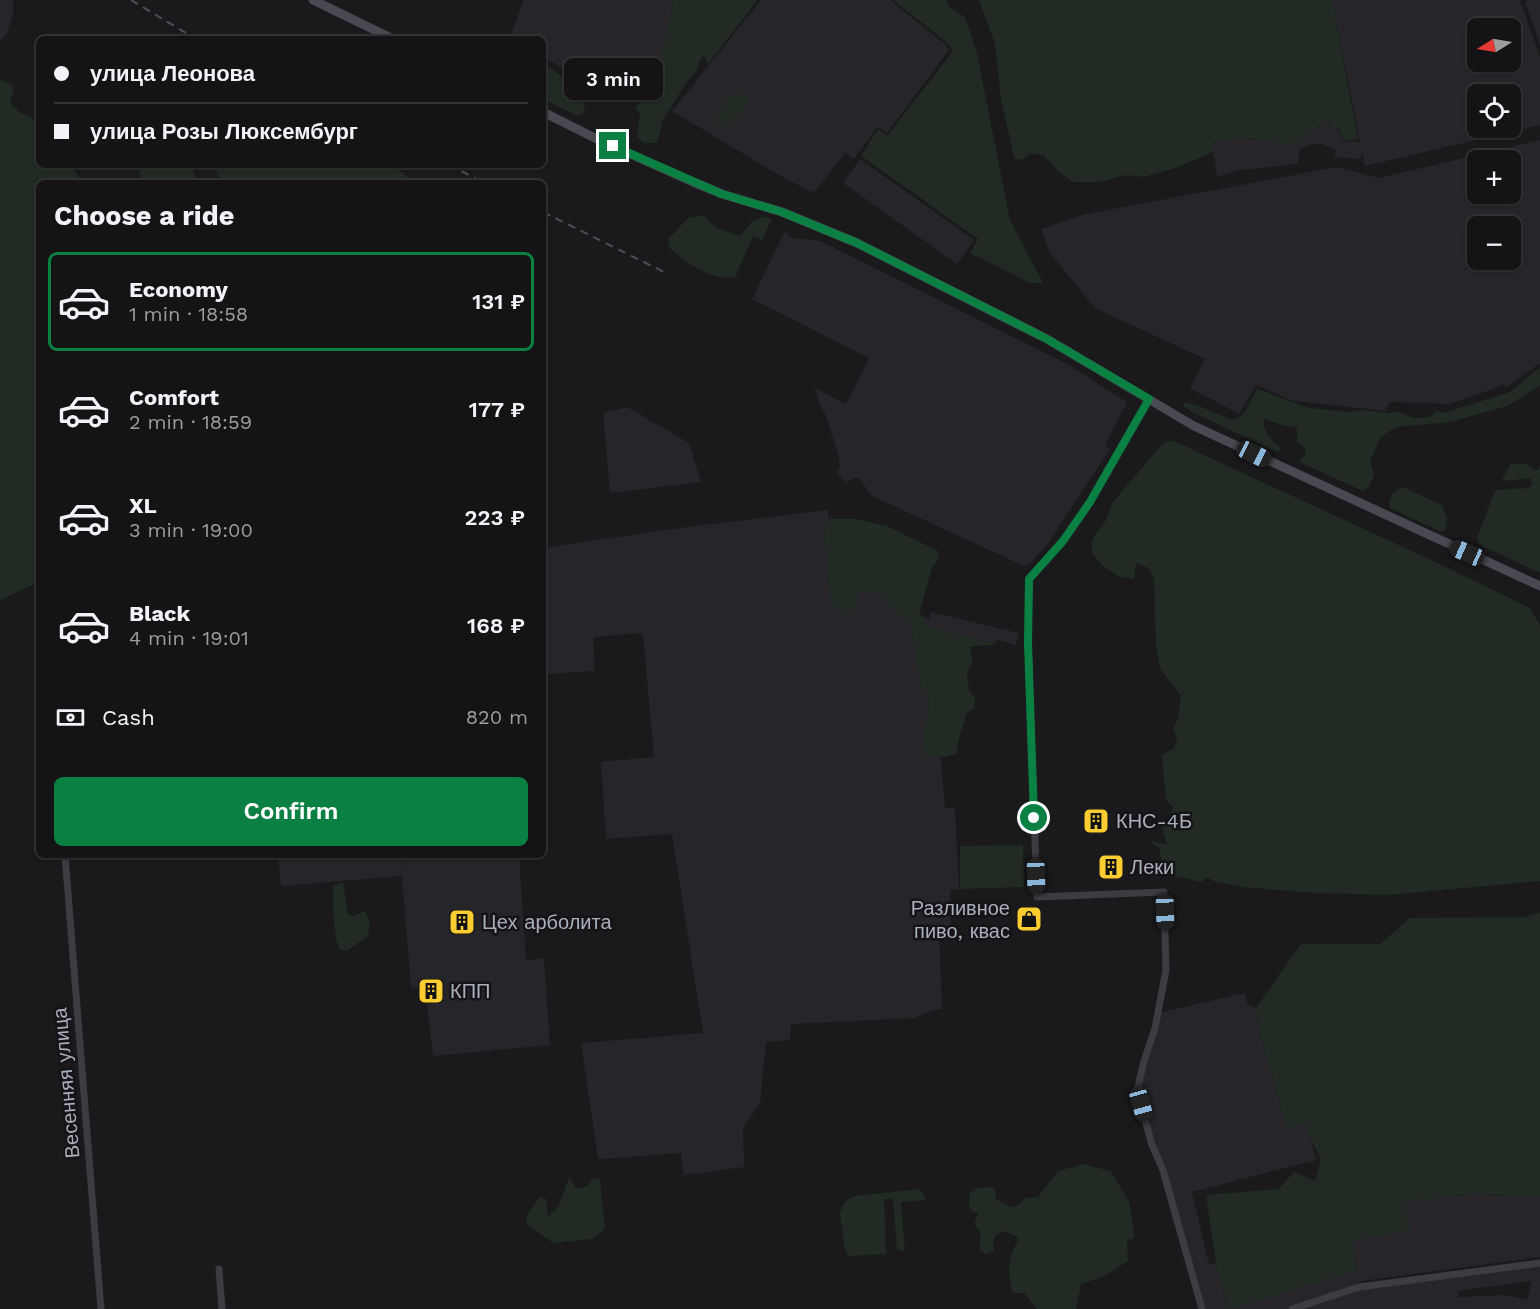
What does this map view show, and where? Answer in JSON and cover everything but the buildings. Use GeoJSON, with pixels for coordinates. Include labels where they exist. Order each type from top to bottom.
{"type":"FeatureCollection","features":[{"type":"Feature","properties":{"kind":"street"},"geometry":{"type":"LineString","coordinates":[[313,0],[387,36]]}},
{"type":"Feature","properties":{"kind":"street"},"geometry":{"type":"LineString","coordinates":[[546,114],[702,186],[739,200],[782,212],[857,243],[1047,339],[1194,426],[1540,586]]}},
{"type":"Feature","properties":{"kind":"street"},"geometry":{"type":"LineString","coordinates":[[1149,399],[1090,502],[1063,541],[1029,579],[1028,643],[1037,897],[1164,892],[1166,970],[1155,1028],[1137,1091],[1202,1309]]}},
{"type":"Feature","properties":{"kind":"street","name":"Весенняя улица"},"geometry":{"type":"LineString","coordinates":[[65,858],[101,1309]]}},
{"type":"Feature","properties":{"kind":"street"},"geometry":{"type":"LineString","coordinates":[[1292,1309],[1359,1287],[1540,1263]]}},
{"type":"Feature","properties":{"kind":"street"},"geometry":{"type":"LineString","coordinates":[[219,1269],[222,1309]]}},
{"type":"Feature","properties":{"kind":"shaded area"},"geometry":{"type":"Polygon","coordinates":[[[0,0],[13,0],[13,14],[7,34],[0,41],[0,0]]]}},
{"type":"Feature","properties":{"kind":"shaded area"},"geometry":{"type":"Polygon","coordinates":[[[524,0],[674,0],[666,43],[643,100],[611,85],[606,87],[546,59],[546,36],[510,36],[524,0]]]}},
{"type":"Feature","properties":{"kind":"shaded area"},"geometry":{"type":"Polygon","coordinates":[[[674,0],[758,0],[708,64],[704,55],[699,62],[697,70],[663,119],[657,143],[644,143],[637,137],[640,113],[635,107],[655,72],[674,0]]]}},
{"type":"Feature","properties":{"kind":"shaded area"},"geometry":{"type":"Polygon","coordinates":[[[761,0],[890,0],[946,45],[949,50],[887,133],[877,127],[854,159],[845,153],[814,193],[784,178],[672,111],[761,0]]]}},
{"type":"Feature","properties":{"kind":"shaded area"},"geometry":{"type":"Polygon","coordinates":[[[893,0],[947,0],[949,7],[965,17],[977,53],[1010,220],[1043,283],[1030,283],[970,253],[978,239],[861,156],[878,129],[887,136],[953,51],[945,41],[893,0]]]}},
{"type":"Feature","properties":{"kind":"shaded area"},"geometry":{"type":"Polygon","coordinates":[[[979,0],[1332,0],[1358,139],[1344,141],[1332,120],[1324,122],[1293,144],[1240,137],[1212,143],[1213,152],[1176,168],[1143,177],[1127,175],[1099,182],[1073,182],[1059,172],[1044,156],[1030,153],[1023,160],[1014,158],[1001,99],[995,44],[979,0]]]}},
{"type":"Feature","properties":{"kind":"shaded area"},"geometry":{"type":"Polygon","coordinates":[[[1332,0],[1520,0],[1540,57],[1540,125],[1521,129],[1521,84],[1467,84],[1467,138],[1485,138],[1365,166],[1362,152],[1361,159],[1335,157],[1335,149],[1322,144],[1310,145],[1300,150],[1298,164],[1239,170],[1217,177],[1212,143],[1240,137],[1293,144],[1324,122],[1333,120],[1343,141],[1359,142],[1361,147],[1332,0]]]}},
{"type":"Feature","properties":{"kind":"shaded area"},"geometry":{"type":"Polygon","coordinates":[[[1540,0],[1540,45],[1525,2],[1540,0]]]}},
{"type":"Feature","properties":{"kind":"shaded area"},"geometry":{"type":"Polygon","coordinates":[[[546,64],[583,94],[586,99],[583,113],[578,116],[546,100],[546,64]]]}},
{"type":"Feature","properties":{"kind":"shaded area"},"geometry":{"type":"Polygon","coordinates":[[[0,80],[14,86],[10,103],[19,112],[36,120],[36,168],[74,168],[80,180],[36,180],[36,583],[0,600],[0,80]]]}},
{"type":"Feature","properties":{"kind":"shaded area"},"geometry":{"type":"Polygon","coordinates":[[[744,92],[750,100],[728,127],[715,122],[726,100],[744,92]]]}},
{"type":"Feature","properties":{"kind":"shaded area"},"geometry":{"type":"Polygon","coordinates":[[[1540,140],[1540,363],[1506,388],[1504,385],[1450,404],[1390,402],[1386,411],[1293,401],[1256,385],[1239,414],[1190,388],[1205,359],[1095,308],[1050,253],[1041,229],[1086,214],[1337,167],[1379,178],[1467,157],[1467,204],[1521,204],[1521,150],[1498,150],[1540,140]]]}},
{"type":"Feature","properties":{"kind":"shaded area"},"geometry":{"type":"Polygon","coordinates":[[[860,159],[974,240],[957,264],[843,183],[860,159]]]}},
{"type":"Feature","properties":{"kind":"shaded area"},"geometry":{"type":"Polygon","coordinates":[[[139,168],[193,168],[196,180],[141,180],[139,168]]]}},
{"type":"Feature","properties":{"kind":"shaded area"},"geometry":{"type":"Polygon","coordinates":[[[216,168],[396,168],[410,180],[219,180],[216,168]]]}},
{"type":"Feature","properties":{"kind":"shaded area"},"geometry":{"type":"Polygon","coordinates":[[[703,215],[717,228],[739,236],[753,221],[765,217],[772,219],[762,240],[753,236],[735,277],[726,278],[699,270],[669,247],[668,239],[688,218],[703,215]]]}},
{"type":"Feature","properties":{"kind":"shaded area"},"geometry":{"type":"Polygon","coordinates":[[[785,231],[794,238],[820,241],[1067,364],[1127,402],[1105,446],[1110,449],[1047,545],[1030,564],[1024,566],[872,496],[858,477],[845,482],[837,472],[840,466],[838,454],[815,388],[846,404],[869,358],[752,299],[785,231]]]}},
{"type":"Feature","properties":{"kind":"shaded area"},"geometry":{"type":"Polygon","coordinates":[[[1540,367],[1540,385],[1508,406],[1450,422],[1396,427],[1381,437],[1370,461],[1374,475],[1369,487],[1363,491],[1299,462],[1306,453],[1305,448],[1297,442],[1297,427],[1285,426],[1264,419],[1264,426],[1268,434],[1280,447],[1281,451],[1277,452],[1194,413],[1184,407],[1183,402],[1197,405],[1230,419],[1236,419],[1244,413],[1258,389],[1309,408],[1350,412],[1362,410],[1389,413],[1398,411],[1413,418],[1424,418],[1432,416],[1436,411],[1444,413],[1510,392],[1540,367]]]}},
{"type":"Feature","properties":{"kind":"shaded area"},"geometry":{"type":"Polygon","coordinates":[[[627,407],[689,443],[701,482],[610,493],[603,413],[627,407]]]}},
{"type":"Feature","properties":{"kind":"shaded area"},"geometry":{"type":"Polygon","coordinates":[[[1176,442],[1530,608],[1540,626],[1540,881],[1388,895],[1317,893],[1242,887],[1213,881],[1207,877],[1201,882],[1170,875],[1162,864],[1159,848],[1150,841],[1167,844],[1162,827],[1170,817],[1173,807],[1166,800],[1162,755],[1174,748],[1177,739],[1173,729],[1178,718],[1181,696],[1160,669],[1156,646],[1154,579],[1148,568],[1136,563],[1134,579],[1118,576],[1103,566],[1092,553],[1092,540],[1106,520],[1112,503],[1163,443],[1176,442]]]}},
{"type":"Feature","properties":{"kind":"shaded area"},"geometry":{"type":"Polygon","coordinates":[[[1511,464],[1528,464],[1537,470],[1540,467],[1540,573],[1487,548],[1479,543],[1477,538],[1497,490],[1529,488],[1533,483],[1529,478],[1507,481],[1502,479],[1511,464]]]}},
{"type":"Feature","properties":{"kind":"shaded area"},"geometry":{"type":"Polygon","coordinates":[[[1403,487],[1442,505],[1447,518],[1445,531],[1439,531],[1390,508],[1392,495],[1403,487]]]}},
{"type":"Feature","properties":{"kind":"shaded area"},"geometry":{"type":"Polygon","coordinates":[[[828,510],[829,525],[906,603],[923,626],[925,618],[929,619],[931,612],[1019,633],[1016,645],[997,640],[996,644],[929,628],[945,808],[955,808],[959,889],[950,890],[951,929],[939,931],[942,1009],[929,1011],[915,1018],[791,1024],[790,1040],[766,1042],[760,1103],[743,1127],[744,1167],[684,1175],[681,1153],[598,1159],[581,1043],[703,1033],[672,834],[606,839],[601,762],[654,757],[643,633],[593,637],[595,671],[546,674],[546,548],[828,510]]]}},
{"type":"Feature","properties":{"kind":"shaded area"},"geometry":{"type":"Polygon","coordinates":[[[829,519],[857,519],[887,526],[938,551],[939,558],[932,567],[919,615],[925,617],[924,626],[996,644],[970,647],[973,662],[967,673],[969,691],[975,697],[974,709],[967,712],[958,742],[957,754],[946,757],[924,755],[922,747],[930,704],[927,693],[921,685],[911,622],[897,615],[885,597],[875,592],[857,592],[857,607],[845,615],[836,609],[831,598],[824,527],[829,519]]]}},
{"type":"Feature","properties":{"kind":"shaded area"},"geometry":{"type":"Polygon","coordinates":[[[1023,845],[1024,887],[960,889],[960,846],[1023,845]]]}},
{"type":"Feature","properties":{"kind":"shaded area"},"geometry":{"type":"Polygon","coordinates":[[[278,858],[400,858],[402,876],[281,886],[278,858]]]}},
{"type":"Feature","properties":{"kind":"shaded area"},"geometry":{"type":"Polygon","coordinates":[[[401,858],[519,858],[526,961],[544,958],[550,1045],[433,1056],[425,987],[411,988],[401,858]]]}},
{"type":"Feature","properties":{"kind":"shaded area"},"geometry":{"type":"Polygon","coordinates":[[[343,882],[348,914],[353,916],[365,911],[370,923],[368,936],[347,951],[339,949],[334,918],[333,886],[343,882]]]}},
{"type":"Feature","properties":{"kind":"shaded area"},"geometry":{"type":"Polygon","coordinates":[[[1540,912],[1540,1197],[1473,1193],[1404,1202],[1410,1231],[1353,1239],[1355,1271],[1229,1309],[1216,1263],[1206,1195],[1278,1189],[1294,1172],[1315,1181],[1321,1159],[1309,1136],[1306,1121],[1287,1128],[1260,1032],[1256,1008],[1301,944],[1380,944],[1410,918],[1524,917],[1540,912]]]}},
{"type":"Feature","properties":{"kind":"shaded area"},"geometry":{"type":"Polygon","coordinates":[[[1245,993],[1247,1003],[1256,1008],[1260,1032],[1287,1128],[1306,1121],[1316,1160],[1192,1192],[1209,1264],[1216,1263],[1229,1309],[1199,1309],[1159,1172],[1162,1171],[1137,1091],[1158,1013],[1245,993]]]}},
{"type":"Feature","properties":{"kind":"shaded area"},"geometry":{"type":"Polygon","coordinates":[[[1083,1164],[1111,1171],[1129,1202],[1135,1238],[1127,1241],[1128,1261],[1105,1276],[1081,1284],[1076,1309],[1037,1309],[1024,1293],[1013,1293],[1009,1265],[1019,1238],[1004,1231],[995,1236],[993,1244],[995,1251],[985,1254],[980,1250],[980,1234],[975,1226],[979,1213],[972,1212],[969,1204],[970,1193],[976,1188],[993,1187],[996,1192],[995,1199],[1011,1207],[1020,1204],[1025,1198],[1038,1197],[1058,1171],[1083,1164]]]}},
{"type":"Feature","properties":{"kind":"shaded area"},"geometry":{"type":"Polygon","coordinates":[[[569,1177],[575,1187],[580,1189],[587,1186],[593,1178],[600,1180],[605,1228],[593,1239],[553,1243],[527,1224],[526,1217],[540,1196],[546,1199],[548,1217],[559,1206],[569,1177]]]}},
{"type":"Feature","properties":{"kind":"shaded area"},"geometry":{"type":"Polygon","coordinates":[[[920,1189],[926,1200],[901,1202],[905,1251],[897,1250],[893,1198],[884,1200],[886,1254],[848,1256],[840,1214],[844,1203],[853,1196],[920,1189]]]}},
{"type":"Feature","properties":{"kind":"shaded area"},"geometry":{"type":"Polygon","coordinates":[[[1473,1193],[1540,1197],[1540,1257],[1361,1281],[1358,1283],[1359,1287],[1540,1263],[1540,1309],[1229,1309],[1352,1239],[1404,1202],[1473,1193]],[[1532,1281],[1458,1291],[1458,1297],[1506,1295],[1527,1300],[1532,1281]]]}},
{"type":"Feature","properties":{"kind":"railway"},"geometry":{"type":"LineString","coordinates":[[131,0],[191,36]]}},
{"type":"Feature","properties":{"kind":"railway"},"geometry":{"type":"LineString","coordinates":[[455,168],[479,180]]}},
{"type":"Feature","properties":{"kind":"railway"},"geometry":{"type":"LineString","coordinates":[[546,213],[664,272]]}},
{"type":"Feature","properties":{"kind":"place","name":"КНС-4Б"},"geometry":{"type":"Point","coordinates":[1096,821]}},
{"type":"Feature","properties":{"kind":"place","name":"Леки"},"geometry":{"type":"Point","coordinates":[1111,867]}},
{"type":"Feature","properties":{"kind":"place","name":"Разливное пиво, квас"},"geometry":{"type":"Point","coordinates":[1029,919]}},
{"type":"Feature","properties":{"kind":"place","name":"Цех арболита"},"geometry":{"type":"Point","coordinates":[462,922]}},
{"type":"Feature","properties":{"kind":"place","name":"КПП"},"geometry":{"type":"Point","coordinates":[431,991]}},
{"type":"Feature","properties":{"kind":"route"},"geometry":{"type":"LineString","coordinates":[[613,146],[722,194],[782,212],[857,243],[1009,318],[1149,399],[1090,502],[1063,541],[1029,579],[1028,643],[1034,818]]}}]}
